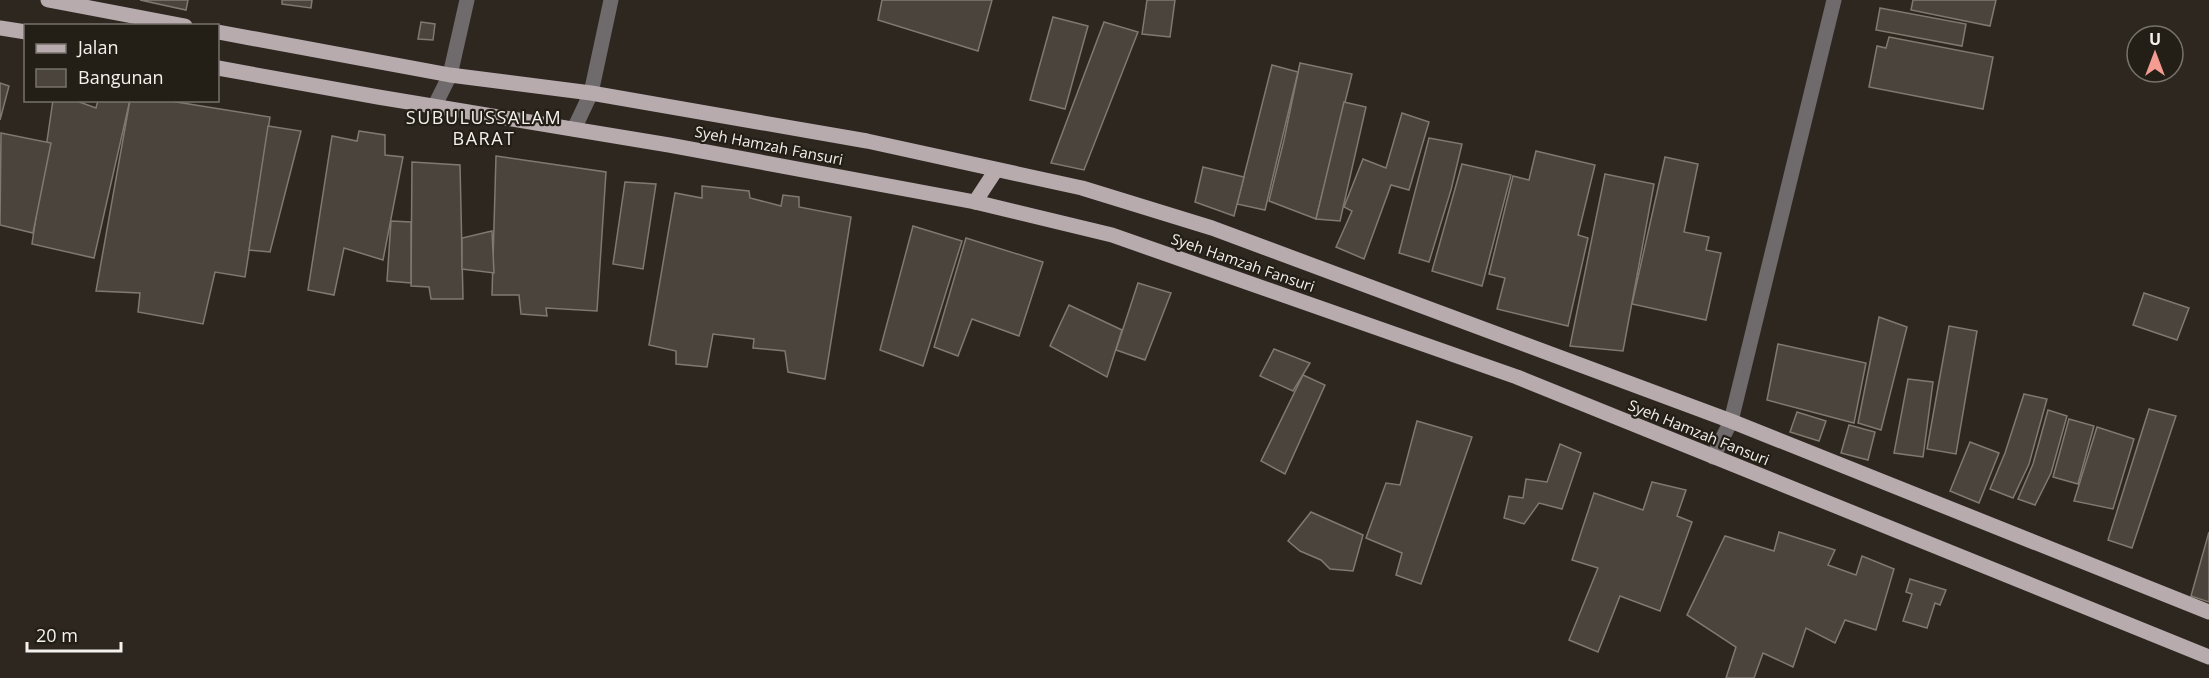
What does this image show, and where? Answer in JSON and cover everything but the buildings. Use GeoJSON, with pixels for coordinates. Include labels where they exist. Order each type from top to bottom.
{"type":"FeatureCollection","features":[{"type":"Feature","properties":{"kind":"main road"},"geometry":{"type":"LineString","coordinates":[[48,0],[174,24]]}},
{"type":"Feature","properties":{"kind":"main road"},"geometry":{"type":"LineString","coordinates":[[0,28],[24,32]]}},
{"type":"Feature","properties":{"kind":"main road","name":"Syeh Hamzah Fansuri"},"geometry":{"type":"LineString","coordinates":[[219,32],[450,75],[591,93],[867,141],[1082,188],[1212,228],[1731,421],[2209,612]]}},
{"type":"Feature","properties":{"kind":"main road","name":"Syeh Hamzah Fansuri"},"geometry":{"type":"LineString","coordinates":[[219,68],[574,129],[975,202],[1112,235],[1517,377],[2209,657]]}},
{"type":"Feature","properties":{"kind":"main road"},"geometry":{"type":"LineString","coordinates":[[975,202],[996,170]]}},
{"type":"Feature","properties":{"kind":"street"},"geometry":{"type":"LineString","coordinates":[[434,106],[450,75],[467,0]]}},
{"type":"Feature","properties":{"kind":"street"},"geometry":{"type":"LineString","coordinates":[[574,129],[591,93],[611,0]]}},
{"type":"Feature","properties":{"kind":"street"},"geometry":{"type":"LineString","coordinates":[[1713,457],[1731,421],[1834,0]]}},
{"type":"Feature","properties":{"kind":"district","name":"SUBULUSSALAM BARAT"},"geometry":{"type":"Point","coordinates":[484,127]}}]}
